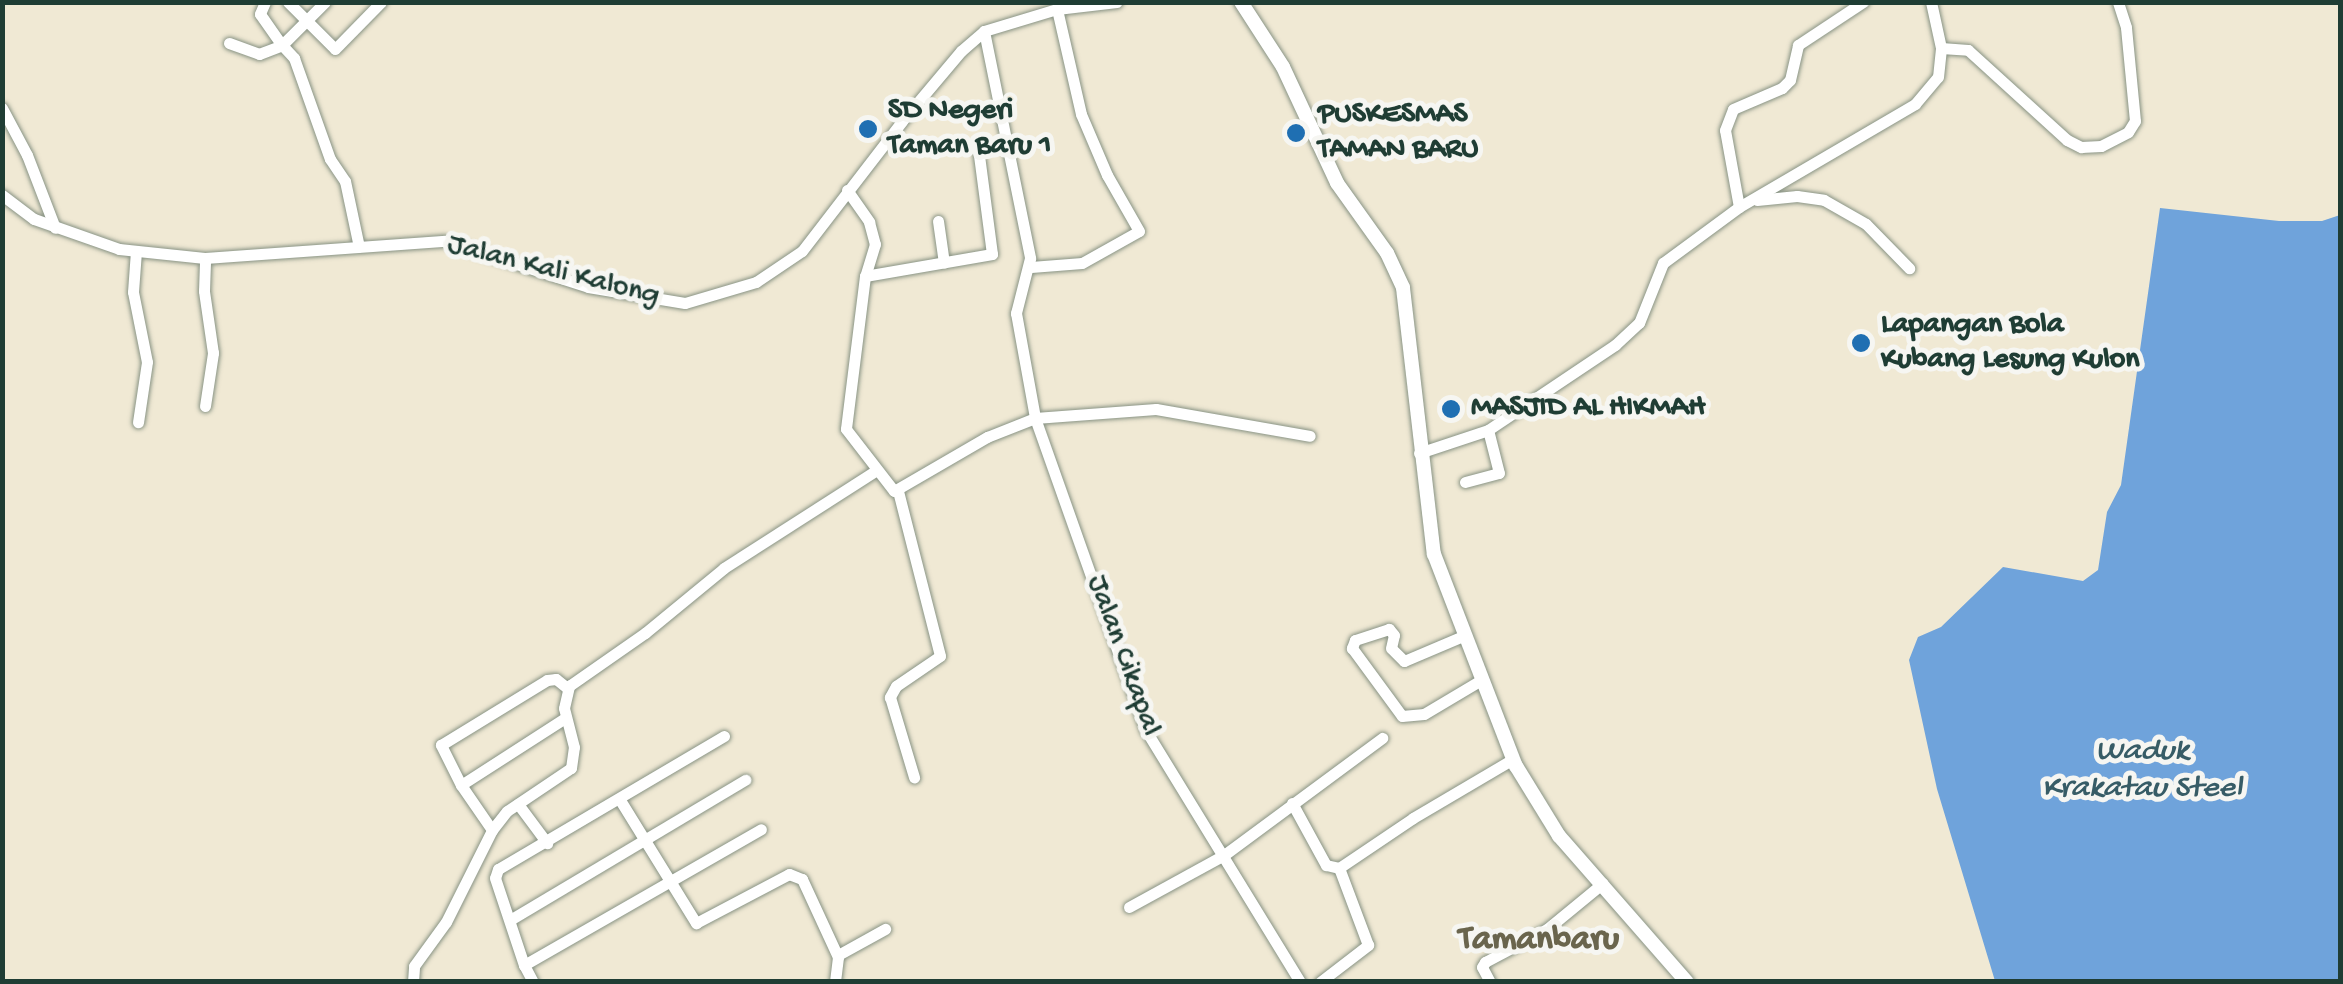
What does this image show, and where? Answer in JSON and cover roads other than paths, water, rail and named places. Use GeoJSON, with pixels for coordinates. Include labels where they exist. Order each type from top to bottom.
{"type":"FeatureCollection","features":[{"type":"Feature","properties":{"kind":"street"},"geometry":{"type":"LineString","coordinates":[[265,2],[260,14],[301,70],[326,151],[344,181],[359,247]]}},
{"type":"Feature","properties":{"kind":"street"},"geometry":{"type":"LineString","coordinates":[[288,2],[336,49],[380,2]]}},
{"type":"Feature","properties":{"kind":"street"},"geometry":{"type":"LineString","coordinates":[[229,43],[259,54],[282,46],[325,2]]}},
{"type":"Feature","properties":{"kind":"street","name":"Jalan Kali Kalong"},"geometry":{"type":"LineString","coordinates":[[2,196],[54,228],[136,252],[205,258],[445,241],[588,286],[685,303],[756,282],[802,251],[961,51],[984,31],[1057,9],[1118,2]]}},
{"type":"Feature","properties":{"kind":"street"},"geometry":{"type":"LineString","coordinates":[[1241,2],[1283,66],[1337,182],[1387,254],[1403,288],[1412,335],[1419,453],[1434,554],[1513,759],[1543,814],[1687,982]]}},
{"type":"Feature","properties":{"kind":"street"},"geometry":{"type":"LineString","coordinates":[[1739,208],[1726,144],[1727,120],[1733,110],[1782,88],[1790,80],[1798,46],[1863,2]]}},
{"type":"Feature","properties":{"kind":"street"},"geometry":{"type":"LineString","coordinates":[[1419,453],[1488,430],[1632,330],[1663,263],[1739,208],[1915,104],[1938,77],[1941,48],[1932,2]]}},
{"type":"Feature","properties":{"kind":"street"},"geometry":{"type":"LineString","coordinates":[[1941,48],[1968,50],[2067,140],[2081,147],[2101,146],[2128,132],[2135,121],[2126,27],[2118,2]]}},
{"type":"Feature","properties":{"kind":"street"},"geometry":{"type":"LineString","coordinates":[[984,31],[1031,268],[1082,263],[1139,231],[1106,176],[1081,114],[1057,9]]}},
{"type":"Feature","properties":{"kind":"street"},"geometry":{"type":"LineString","coordinates":[[2,108],[27,155],[54,228]]}},
{"type":"Feature","properties":{"kind":"street"},"geometry":{"type":"LineString","coordinates":[[865,276],[993,252],[978,147]]}},
{"type":"Feature","properties":{"kind":"street"},"geometry":{"type":"LineString","coordinates":[[847,190],[874,233],[874,253],[865,276],[846,429],[889,488],[898,491],[988,436],[1036,418],[1156,409],[1310,436]]}},
{"type":"Feature","properties":{"kind":"street"},"geometry":{"type":"LineString","coordinates":[[1739,208],[1764,197],[1824,200],[1866,224],[1909,268]]}},
{"type":"Feature","properties":{"kind":"street"},"geometry":{"type":"LineString","coordinates":[[938,221],[944,263]]}},
{"type":"Feature","properties":{"kind":"street"},"geometry":{"type":"LineString","coordinates":[[136,252],[133,292],[148,362],[138,422]]}},
{"type":"Feature","properties":{"kind":"street"},"geometry":{"type":"LineString","coordinates":[[205,258],[213,353],[205,406]]}},
{"type":"Feature","properties":{"kind":"street","name":"Jalan Cikapal"},"geometry":{"type":"LineString","coordinates":[[1031,268],[1018,296],[1016,312],[1036,418],[1145,729],[1300,982]]}},
{"type":"Feature","properties":{"kind":"street"},"geometry":{"type":"LineString","coordinates":[[1465,482],[1499,473],[1488,430]]}},
{"type":"Feature","properties":{"kind":"street"},"geometry":{"type":"LineString","coordinates":[[412,982],[414,966],[446,922],[489,836],[518,804],[571,768],[574,746],[565,718],[567,688],[724,568],[875,472]]}},
{"type":"Feature","properties":{"kind":"street"},"geometry":{"type":"LineString","coordinates":[[898,491],[940,656],[896,686],[890,697],[914,777]]}},
{"type":"Feature","properties":{"kind":"street"},"geometry":{"type":"LineString","coordinates":[[1464,636],[1404,661],[1391,648],[1394,635],[1389,629],[1356,640],[1352,646],[1402,716],[1424,714],[1480,680]]}},
{"type":"Feature","properties":{"kind":"street"},"geometry":{"type":"LineString","coordinates":[[489,836],[443,743],[547,680],[556,679],[567,688]]}},
{"type":"Feature","properties":{"kind":"street"},"geometry":{"type":"LineString","coordinates":[[461,785],[565,718]]}},
{"type":"Feature","properties":{"kind":"street"},"geometry":{"type":"LineString","coordinates":[[533,982],[524,966],[496,873],[724,736]]}},
{"type":"Feature","properties":{"kind":"street"},"geometry":{"type":"LineString","coordinates":[[1129,907],[1224,855],[1382,738]]}},
{"type":"Feature","properties":{"kind":"street"},"geometry":{"type":"LineString","coordinates":[[1292,803],[1326,865],[1339,868],[1413,818],[1513,759]]}},
{"type":"Feature","properties":{"kind":"street"},"geometry":{"type":"LineString","coordinates":[[510,920],[745,780]]}},
{"type":"Feature","properties":{"kind":"street"},"geometry":{"type":"LineString","coordinates":[[620,800],[696,922],[796,874],[802,879],[838,954],[835,982]]}},
{"type":"Feature","properties":{"kind":"street"},"geometry":{"type":"LineString","coordinates":[[518,804],[546,842]]}},
{"type":"Feature","properties":{"kind":"street"},"geometry":{"type":"LineString","coordinates":[[524,966],[761,830]]}},
{"type":"Feature","properties":{"kind":"street"},"geometry":{"type":"LineString","coordinates":[[1320,982],[1368,945],[1339,868]]}},
{"type":"Feature","properties":{"kind":"street"},"geometry":{"type":"LineString","coordinates":[[1490,982],[1482,967],[1485,962],[1547,929],[1603,883]]}},
{"type":"Feature","properties":{"kind":"street"},"geometry":{"type":"LineString","coordinates":[[838,954],[884,929]]}},
{"type":"Feature","properties":{"kind":"water","name":"Waduk Krakatau Steel"},"geometry":{"type":"Polygon","coordinates":[[[2160,208],[2279,221],[2322,221],[2340,215],[2340,981],[1995,981],[1937,789],[1909,660],[1918,637],[1941,627],[2003,567],[2083,581],[2098,570],[2107,512],[2121,485],[2160,208]]]}},
{"type":"Feature","properties":{"kind":"place","name":"SD Negeri Taman Baru 1"},"geometry":{"type":"Point","coordinates":[868,129]}},
{"type":"Feature","properties":{"kind":"place","name":"PUSKESMAS TAMAN BARU"},"geometry":{"type":"Point","coordinates":[1296,133]}},
{"type":"Feature","properties":{"kind":"place","name":"Lapangan Bola Kubang Lesung Kulon"},"geometry":{"type":"Point","coordinates":[1861,343]}},
{"type":"Feature","properties":{"kind":"place","name":"MASJID AL HIKMAH"},"geometry":{"type":"Point","coordinates":[1451,409]}},
{"type":"Feature","properties":{"kind":"district","name":"Tamanbaru"},"geometry":{"type":"Point","coordinates":[1539,941]}}]}
